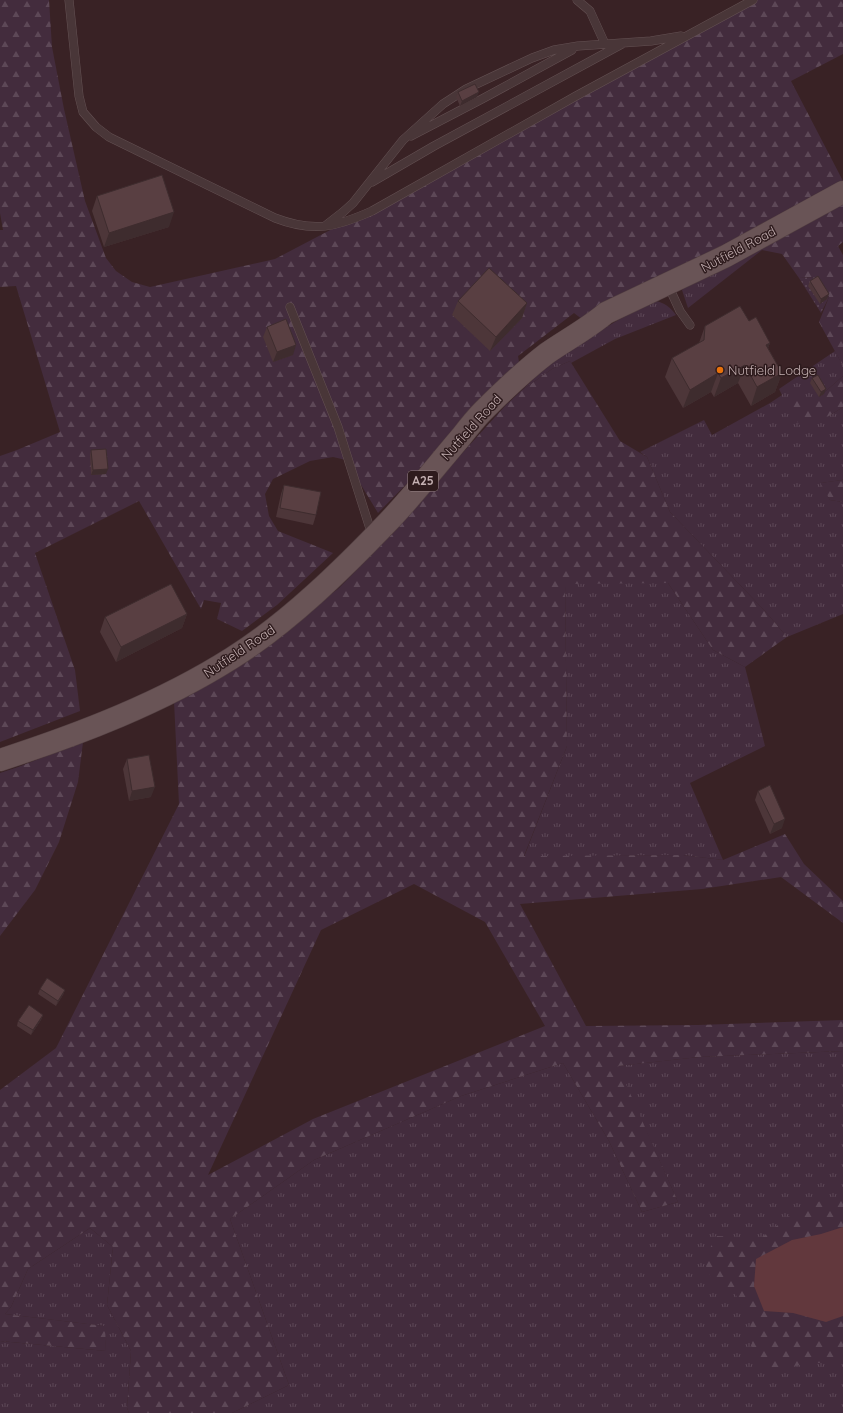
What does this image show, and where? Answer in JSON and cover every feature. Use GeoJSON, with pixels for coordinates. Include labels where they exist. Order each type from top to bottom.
{"type":"FeatureCollection","features":[{"type":"Feature","properties":{"kind":"main road","name":"Nutfield Road"},"geometry":{"type":"LineString","coordinates":[[0,760],[99,725],[180,689],[233,658],[273,629],[330,580],[390,520],[482,413],[520,376],[545,355],[591,326],[606,313],[726,256],[843,192]]}},
{"type":"Feature","properties":{"kind":"lane"},"geometry":{"type":"LineString","coordinates":[[69,0],[79,96],[83,112],[96,127],[110,137],[275,218],[292,225],[322,227],[349,221],[372,211],[576,96],[752,0]]}},
{"type":"Feature","properties":{"kind":"lane"},"geometry":{"type":"LineString","coordinates":[[577,0],[590,11],[605,44]]}},
{"type":"Feature","properties":{"kind":"lane"},"geometry":{"type":"LineString","coordinates":[[322,227],[343,212],[368,185],[403,140],[438,108],[466,89],[532,58],[554,50],[578,46],[651,41],[689,35]]}},
{"type":"Feature","properties":{"kind":"lane"},"geometry":{"type":"LineString","coordinates":[[368,185],[434,146],[626,42]]}},
{"type":"Feature","properties":{"kind":"lane"},"geometry":{"type":"LineString","coordinates":[[403,140],[482,99],[578,46]]}},
{"type":"Feature","properties":{"kind":"lane"},"geometry":{"type":"LineString","coordinates":[[668,284],[680,311],[690,325]]}},
{"type":"Feature","properties":{"kind":"lane"},"geometry":{"type":"LineString","coordinates":[[290,307],[338,427],[373,538]]}},
{"type":"Feature","properties":{"kind":"green space"},"geometry":{"type":"Polygon","coordinates":[[[0,0],[49,0],[52,47],[64,109],[85,201],[106,258],[116,271],[132,282],[150,287],[275,259],[456,164],[754,0],[843,0],[843,54],[791,81],[843,181],[591,326],[574,313],[518,356],[520,368],[378,513],[346,460],[333,457],[310,461],[273,479],[265,494],[269,516],[278,531],[333,553],[277,605],[242,631],[217,619],[221,603],[204,600],[201,609],[139,501],[35,553],[75,670],[80,711],[0,742],[0,456],[60,432],[16,286],[0,287],[0,230],[3,230],[0,213],[0,0]]]}},
{"type":"Feature","properties":{"kind":"green space"},"geometry":{"type":"Polygon","coordinates":[[[843,198],[843,242],[838,246],[843,255],[843,366],[819,322],[829,297],[817,277],[799,278],[782,254],[762,250],[760,244],[843,198]]]}},
{"type":"Feature","properties":{"kind":"green space"},"geometry":{"type":"Polygon","coordinates":[[[760,244],[762,250],[688,308],[682,290],[687,283],[760,244]]]}},
{"type":"Feature","properties":{"kind":"green space"},"geometry":{"type":"Polygon","coordinates":[[[817,277],[829,297],[821,313],[799,278],[817,277]]]}},
{"type":"Feature","properties":{"kind":"green space"},"geometry":{"type":"Polygon","coordinates":[[[655,301],[667,306],[676,315],[615,339],[571,363],[570,361],[552,369],[521,391],[552,361],[571,348],[620,319],[655,301]]]}},
{"type":"Feature","properties":{"kind":"green space"},"geometry":{"type":"Polygon","coordinates":[[[835,351],[843,366],[843,376],[819,397],[797,397],[829,416],[843,407],[843,479],[821,483],[830,500],[843,502],[843,614],[787,637],[765,611],[670,512],[647,457],[640,452],[704,420],[712,435],[782,395],[779,389],[835,351]]]}},
{"type":"Feature","properties":{"kind":"green space"},"geometry":{"type":"Polygon","coordinates":[[[570,361],[620,441],[647,457],[670,512],[765,611],[787,637],[745,667],[713,650],[668,583],[565,584],[567,746],[524,856],[683,855],[723,860],[785,834],[804,864],[843,901],[843,923],[781,877],[702,889],[520,904],[586,1026],[698,1025],[843,1020],[843,1051],[699,1057],[618,1066],[678,1202],[642,1212],[609,1141],[563,1063],[461,1096],[314,1160],[230,1219],[289,1385],[232,1413],[129,1413],[127,1408],[131,1351],[107,1305],[113,1247],[90,1228],[28,1269],[11,1307],[5,1314],[105,1326],[106,1351],[0,1341],[0,1090],[56,1048],[179,804],[174,701],[251,657],[339,588],[397,529],[456,460],[506,405],[521,391],[552,369],[570,361]],[[414,884],[321,930],[208,1175],[313,1119],[545,1026],[485,922],[414,884]]]}},
{"type":"Feature","properties":{"kind":"green space"},"geometry":{"type":"Polygon","coordinates":[[[843,376],[843,407],[829,416],[800,426],[790,410],[797,397],[819,397],[843,376]]]}},
{"type":"Feature","properties":{"kind":"green space"},"geometry":{"type":"Polygon","coordinates":[[[843,479],[843,502],[830,500],[820,483],[843,479]]]}},
{"type":"Feature","properties":{"kind":"green space"},"geometry":{"type":"Polygon","coordinates":[[[565,583],[668,583],[713,650],[745,667],[765,746],[690,783],[723,860],[683,855],[524,857],[567,746],[565,583]]]}},
{"type":"Feature","properties":{"kind":"green space"},"geometry":{"type":"Polygon","coordinates":[[[83,742],[78,782],[59,842],[35,890],[0,936],[0,773],[83,742]]]}},
{"type":"Feature","properties":{"kind":"green space"},"geometry":{"type":"Polygon","coordinates":[[[843,1051],[843,1413],[232,1413],[289,1385],[230,1219],[314,1160],[461,1096],[563,1063],[609,1141],[642,1212],[678,1202],[617,1066],[699,1057],[843,1051]]]}},
{"type":"Feature","properties":{"kind":"green space"},"geometry":{"type":"Polygon","coordinates":[[[843,1195],[843,1227],[821,1234],[764,1311],[793,1313],[826,1322],[843,1316],[843,1360],[770,1369],[753,1358],[750,1322],[735,1293],[715,1289],[704,1261],[716,1236],[761,1238],[802,1206],[843,1195]]]}},
{"type":"Feature","properties":{"kind":"green space"},"geometry":{"type":"Polygon","coordinates":[[[90,1228],[113,1247],[107,1305],[131,1351],[127,1408],[129,1413],[0,1413],[0,1341],[106,1351],[104,1326],[5,1314],[11,1307],[28,1269],[90,1228]]]}},
{"type":"Feature","properties":{"kind":"shaded area"},"geometry":{"type":"Polygon","coordinates":[[[843,1227],[843,1316],[826,1322],[793,1313],[764,1311],[754,1286],[756,1259],[792,1240],[821,1234],[843,1227]]]}},
{"type":"Feature","properties":{"kind":"building"},"geometry":{"type":"Polygon","coordinates":[[[475,84],[479,92],[462,101],[458,92],[475,84]]]}},
{"type":"Feature","properties":{"kind":"building"},"geometry":{"type":"Polygon","coordinates":[[[162,175],[174,212],[109,233],[97,196],[162,175]]]}},
{"type":"Feature","properties":{"kind":"building"},"geometry":{"type":"Polygon","coordinates":[[[489,268],[527,303],[496,337],[458,301],[489,268]]]}},
{"type":"Feature","properties":{"kind":"building"},"geometry":{"type":"Polygon","coordinates":[[[818,276],[829,294],[821,299],[810,281],[818,276]]]}},
{"type":"Feature","properties":{"kind":"building"},"geometry":{"type":"Polygon","coordinates":[[[740,306],[749,321],[756,317],[770,343],[766,345],[782,373],[757,387],[745,365],[721,378],[718,373],[690,390],[672,358],[704,340],[705,326],[740,306]]]}},
{"type":"Feature","properties":{"kind":"building"},"geometry":{"type":"Polygon","coordinates":[[[286,319],[296,345],[277,352],[267,327],[286,319]]]}},
{"type":"Feature","properties":{"kind":"building"},"geometry":{"type":"Polygon","coordinates":[[[818,375],[826,389],[821,392],[812,378],[818,375]]]}},
{"type":"Feature","properties":{"kind":"building"},"geometry":{"type":"Polygon","coordinates":[[[106,449],[108,469],[93,470],[91,450],[106,449]]]}},
{"type":"Feature","properties":{"kind":"building"},"geometry":{"type":"Polygon","coordinates":[[[284,485],[321,492],[316,515],[280,508],[284,485]]]}},
{"type":"Feature","properties":{"kind":"building"},"geometry":{"type":"Polygon","coordinates":[[[171,584],[187,614],[121,647],[105,617],[171,584]]]}},
{"type":"Feature","properties":{"kind":"building"},"geometry":{"type":"Polygon","coordinates":[[[149,755],[155,787],[132,791],[127,759],[149,755]]]}},
{"type":"Feature","properties":{"kind":"building"},"geometry":{"type":"Polygon","coordinates":[[[770,785],[785,819],[774,824],[758,791],[770,785]]]}},
{"type":"Feature","properties":{"kind":"building"},"geometry":{"type":"Polygon","coordinates":[[[47,978],[65,990],[58,1001],[40,989],[47,978]]]}},
{"type":"Feature","properties":{"kind":"building"},"geometry":{"type":"Polygon","coordinates":[[[29,1005],[43,1015],[33,1030],[18,1021],[29,1005]]]}},
{"type":"Feature","properties":{"kind":"place","name":"Nutfield Lodge"},"geometry":{"type":"Point","coordinates":[720,370]}}]}
